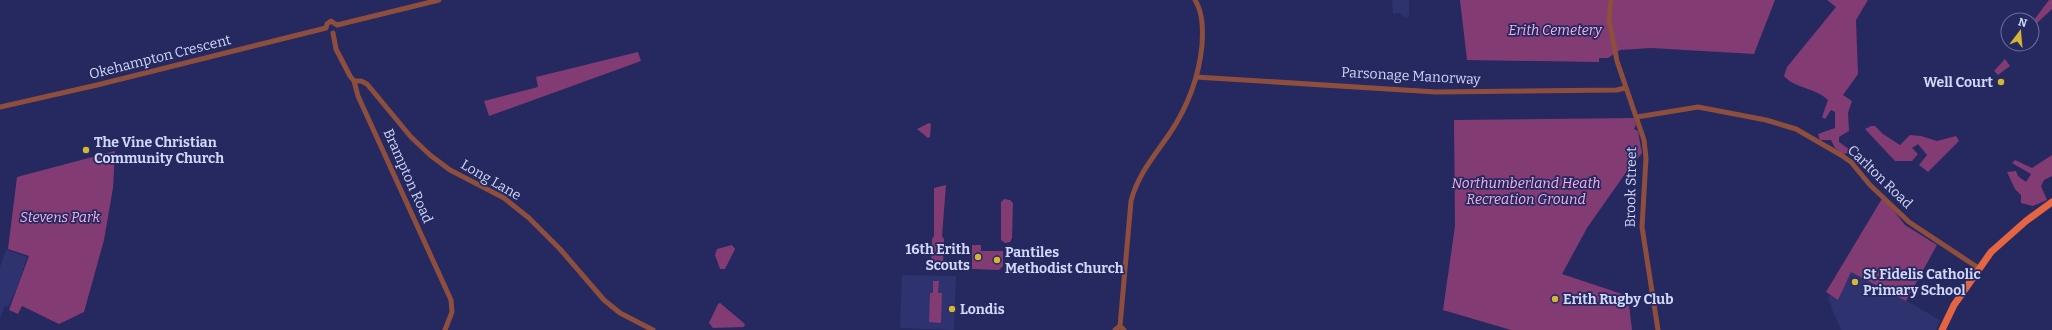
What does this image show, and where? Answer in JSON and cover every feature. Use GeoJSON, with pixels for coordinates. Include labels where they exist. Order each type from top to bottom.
{"type":"FeatureCollection","features":[{"type":"Feature","properties":{"kind":"main road"},"geometry":{"type":"LineString","coordinates":[[1942,330],[1954,305],[1999,244],[2042,208],[2052,202]]}},
{"type":"Feature","properties":{"kind":"street"},"geometry":{"type":"LineString","coordinates":[[337,26],[439,0]]}},
{"type":"Feature","properties":{"kind":"street"},"geometry":{"type":"LineString","coordinates":[[1120,329],[1131,201],[1134,188],[1142,172],[1179,119],[1193,90],[1196,77],[1203,38],[1201,14],[1195,0]]}},
{"type":"Feature","properties":{"kind":"street","name":"Brook Street"},"geometry":{"type":"LineString","coordinates":[[1611,0],[1609,19],[1611,32],[1625,88],[1643,135],[1646,158],[1642,227],[1658,330]]}},
{"type":"Feature","properties":{"kind":"street"},"geometry":{"type":"LineString","coordinates":[[331,21],[337,26],[337,30],[333,33],[326,28],[327,24],[331,21]]}},
{"type":"Feature","properties":{"kind":"street","name":"Okehampton Crescent"},"geometry":{"type":"LineString","coordinates":[[0,107],[97,85],[326,28]]}},
{"type":"Feature","properties":{"kind":"street","name":"Brampton Road"},"geometry":{"type":"LineString","coordinates":[[333,33],[340,59],[354,81],[358,96],[451,300],[452,312],[445,330]]}},
{"type":"Feature","properties":{"kind":"street","name":"Parsonage Manorway"},"geometry":{"type":"LineString","coordinates":[[1196,77],[1436,92],[1617,90],[1625,88]]}},
{"type":"Feature","properties":{"kind":"street","name":"Long Lane"},"geometry":{"type":"LineString","coordinates":[[354,81],[361,81],[367,84],[411,137],[440,164],[504,198],[529,218],[560,249],[604,300],[620,313],[653,330]]}},
{"type":"Feature","properties":{"kind":"street","name":"Carlton Road"},"geometry":{"type":"LineString","coordinates":[[1637,117],[1698,107],[1766,120],[1796,129],[1846,158],[1870,185],[1909,222],[1980,269]]}},
{"type":"Feature","properties":{"kind":"shaded area"},"geometry":{"type":"Polygon","coordinates":[[[1392,0],[1409,0],[1409,16],[1405,18],[1400,13],[1393,14],[1392,0]]]}},
{"type":"Feature","properties":{"kind":"shaded area"},"geometry":{"type":"Polygon","coordinates":[[[6,250],[27,257],[19,282],[8,307],[5,306],[0,318],[0,267],[6,250]]]}},
{"type":"Feature","properties":{"kind":"shaded area","name":"St Fidelis Catholic Primary School"},"geometry":{"type":"Polygon","coordinates":[[[1844,265],[1940,320],[1936,330],[1841,330],[1828,299],[1844,265]]]}},
{"type":"Feature","properties":{"kind":"shaded area"},"geometry":{"type":"Polygon","coordinates":[[[902,275],[956,276],[954,330],[900,328],[902,275]]]}},
{"type":"Feature","properties":{"kind":"green space","name":"Erith Cemetery"},"geometry":{"type":"Polygon","coordinates":[[[1460,0],[1775,0],[1754,54],[1651,48],[1620,50],[1608,58],[1599,58],[1599,62],[1467,60],[1460,0]]]}},
{"type":"Feature","properties":{"kind":"green space"},"geometry":{"type":"Polygon","coordinates":[[[1827,0],[1868,0],[1856,20],[1858,74],[1843,95],[1852,101],[1848,113],[1849,131],[1839,137],[1839,142],[1853,152],[1843,154],[1835,148],[1831,140],[1820,140],[1818,134],[1835,128],[1835,112],[1831,110],[1825,119],[1822,117],[1828,100],[1817,93],[1793,83],[1784,76],[1787,67],[1836,7],[1827,0]]]}},
{"type":"Feature","properties":{"kind":"green space"},"geometry":{"type":"Polygon","coordinates":[[[2049,0],[2052,0],[2052,9],[2040,20],[2040,12],[2049,0]]]}},
{"type":"Feature","properties":{"kind":"green space"},"geometry":{"type":"Polygon","coordinates":[[[638,52],[641,61],[489,116],[484,101],[538,87],[536,77],[638,52]]]}},
{"type":"Feature","properties":{"kind":"green space"},"geometry":{"type":"Polygon","coordinates":[[[2005,59],[2010,66],[1998,75],[1994,71],[2005,59]]]}},
{"type":"Feature","properties":{"kind":"green space","name":"Northumberland Heath Recreation Ground"},"geometry":{"type":"Polygon","coordinates":[[[1634,118],[1636,125],[1634,129],[1638,131],[1642,153],[1627,171],[1587,228],[1562,274],[1628,296],[1632,330],[1511,330],[1443,310],[1455,226],[1454,120],[1634,118]]]}},
{"type":"Feature","properties":{"kind":"green space"},"geometry":{"type":"Polygon","coordinates":[[[929,123],[931,124],[930,137],[928,138],[917,129],[929,123]]]}},
{"type":"Feature","properties":{"kind":"green space"},"geometry":{"type":"Polygon","coordinates":[[[1875,126],[1883,134],[1900,145],[1910,135],[1921,136],[1937,141],[1956,136],[1959,141],[1928,172],[1919,165],[1927,155],[1918,144],[1912,148],[1918,154],[1912,161],[1895,161],[1865,129],[1875,126]]]}},
{"type":"Feature","properties":{"kind":"green space","name":"Stevens Park"},"geometry":{"type":"Polygon","coordinates":[[[115,151],[113,188],[104,240],[84,312],[59,324],[22,306],[18,314],[9,310],[29,256],[8,249],[17,177],[115,151]]]}},
{"type":"Feature","properties":{"kind":"green space"},"geometry":{"type":"Polygon","coordinates":[[[2052,155],[2052,176],[2044,180],[2041,186],[2047,200],[2033,206],[2021,203],[2021,195],[2015,189],[2007,172],[2016,171],[2018,176],[2026,182],[2031,174],[2012,163],[2015,160],[2032,168],[2052,155]]]}},
{"type":"Feature","properties":{"kind":"green space"},"geometry":{"type":"Polygon","coordinates":[[[946,185],[942,236],[944,239],[943,265],[931,265],[932,239],[934,236],[934,188],[946,185]]]}},
{"type":"Feature","properties":{"kind":"green space"},"geometry":{"type":"Polygon","coordinates":[[[1883,197],[1905,225],[1937,245],[1906,301],[1851,272],[1838,300],[1826,292],[1883,197]]]}},
{"type":"Feature","properties":{"kind":"green space"},"geometry":{"type":"Polygon","coordinates":[[[1004,199],[1010,200],[1013,203],[1012,238],[1010,242],[1005,243],[1001,240],[1001,202],[1004,199]]]}},
{"type":"Feature","properties":{"kind":"green space"},"geometry":{"type":"Polygon","coordinates":[[[732,245],[735,249],[725,269],[720,269],[715,255],[717,249],[732,245]]]}},
{"type":"Feature","properties":{"kind":"green space"},"geometry":{"type":"Polygon","coordinates":[[[972,245],[981,245],[981,251],[1003,251],[1003,266],[999,270],[972,269],[972,245]]]}},
{"type":"Feature","properties":{"kind":"green space"},"geometry":{"type":"Polygon","coordinates":[[[933,281],[939,281],[938,293],[942,293],[941,323],[929,322],[930,293],[933,293],[933,281]]]}},
{"type":"Feature","properties":{"kind":"green space"},"geometry":{"type":"Polygon","coordinates":[[[720,303],[745,324],[744,327],[713,328],[709,323],[718,304],[720,303]]]}},
{"type":"Feature","properties":{"kind":"place","name":"Well Court"},"geometry":{"type":"Point","coordinates":[2001,82]}},
{"type":"Feature","properties":{"kind":"place","name":"The Vine Christian Community Church"},"geometry":{"type":"Point","coordinates":[86,150]}},
{"type":"Feature","properties":{"kind":"place","name":"16th Erith Scouts"},"geometry":{"type":"Point","coordinates":[978,257]}},
{"type":"Feature","properties":{"kind":"place","name":"Pantiles Methodist Church"},"geometry":{"type":"Point","coordinates":[997,260]}},
{"type":"Feature","properties":{"kind":"place","name":"St Fidelis Catholic Primary School"},"geometry":{"type":"Point","coordinates":[1855,282]}},
{"type":"Feature","properties":{"kind":"place","name":"Erith Rugby Club"},"geometry":{"type":"Point","coordinates":[1555,299]}},
{"type":"Feature","properties":{"kind":"place","name":"Londis"},"geometry":{"type":"Point","coordinates":[952,309]}}]}
